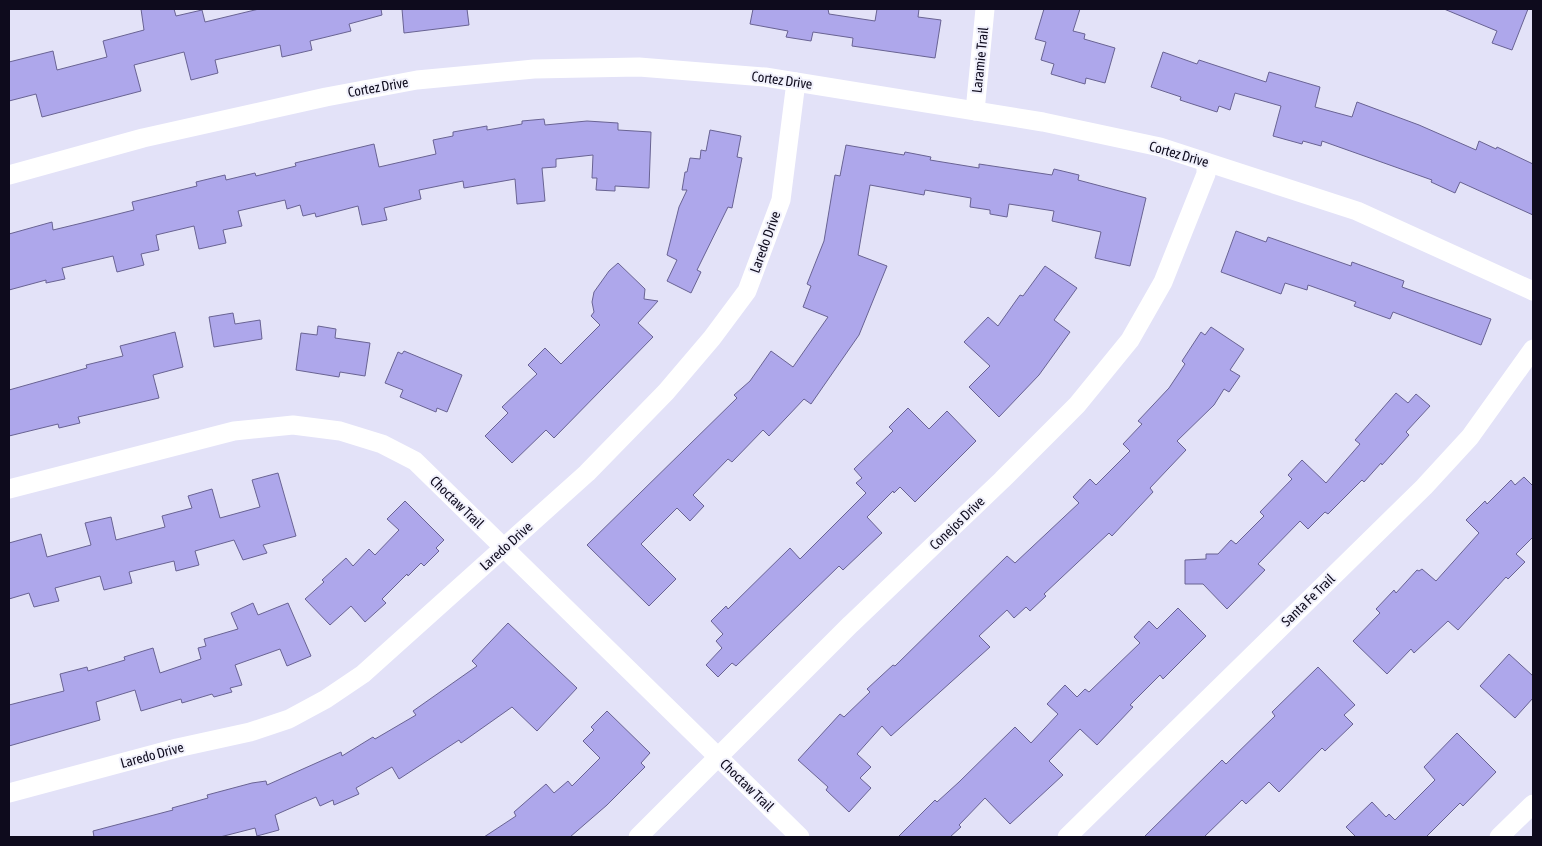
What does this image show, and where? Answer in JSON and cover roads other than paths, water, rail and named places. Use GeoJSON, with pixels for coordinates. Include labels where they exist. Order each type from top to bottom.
{"type":"FeatureCollection","features":[{"type":"Feature","properties":{"kind":"street","name":"Laramie Trail"},"geometry":{"type":"LineString","coordinates":[[975,111],[984,9]]}},
{"type":"Feature","properties":{"kind":"street","name":"Cortez Drive"},"geometry":{"type":"LineString","coordinates":[[9,175],[143,138],[326,97],[417,80],[534,69],[639,67],[766,77],[1043,122],[1160,147],[1357,211],[1533,291]]}},
{"type":"Feature","properties":{"kind":"street","name":"Laredo Drive"},"geometry":{"type":"LineString","coordinates":[[9,793],[177,748],[250,732],[289,719],[326,699],[363,674],[504,548],[587,472],[666,392],[712,338],[747,291],[781,200],[796,82]]}},
{"type":"Feature","properties":{"kind":"street","name":"Conejos Drive"},"geometry":{"type":"LineString","coordinates":[[638,837],[851,624],[1002,480],[1077,405],[1130,340],[1163,282],[1206,174],[1206,162]]}},
{"type":"Feature","properties":{"kind":"street","name":"Santa Fe Trail"},"geometry":{"type":"LineString","coordinates":[[1067,837],[1424,487],[1470,436],[1533,350]]}},
{"type":"Feature","properties":{"kind":"street","name":"Choctaw Trail"},"geometry":{"type":"LineString","coordinates":[[9,489],[234,431],[293,425],[340,431],[382,444],[415,461],[800,837]]}},
{"type":"Feature","properties":{"kind":"street"},"geometry":{"type":"LineString","coordinates":[[1499,837],[1533,804]]}}]}
